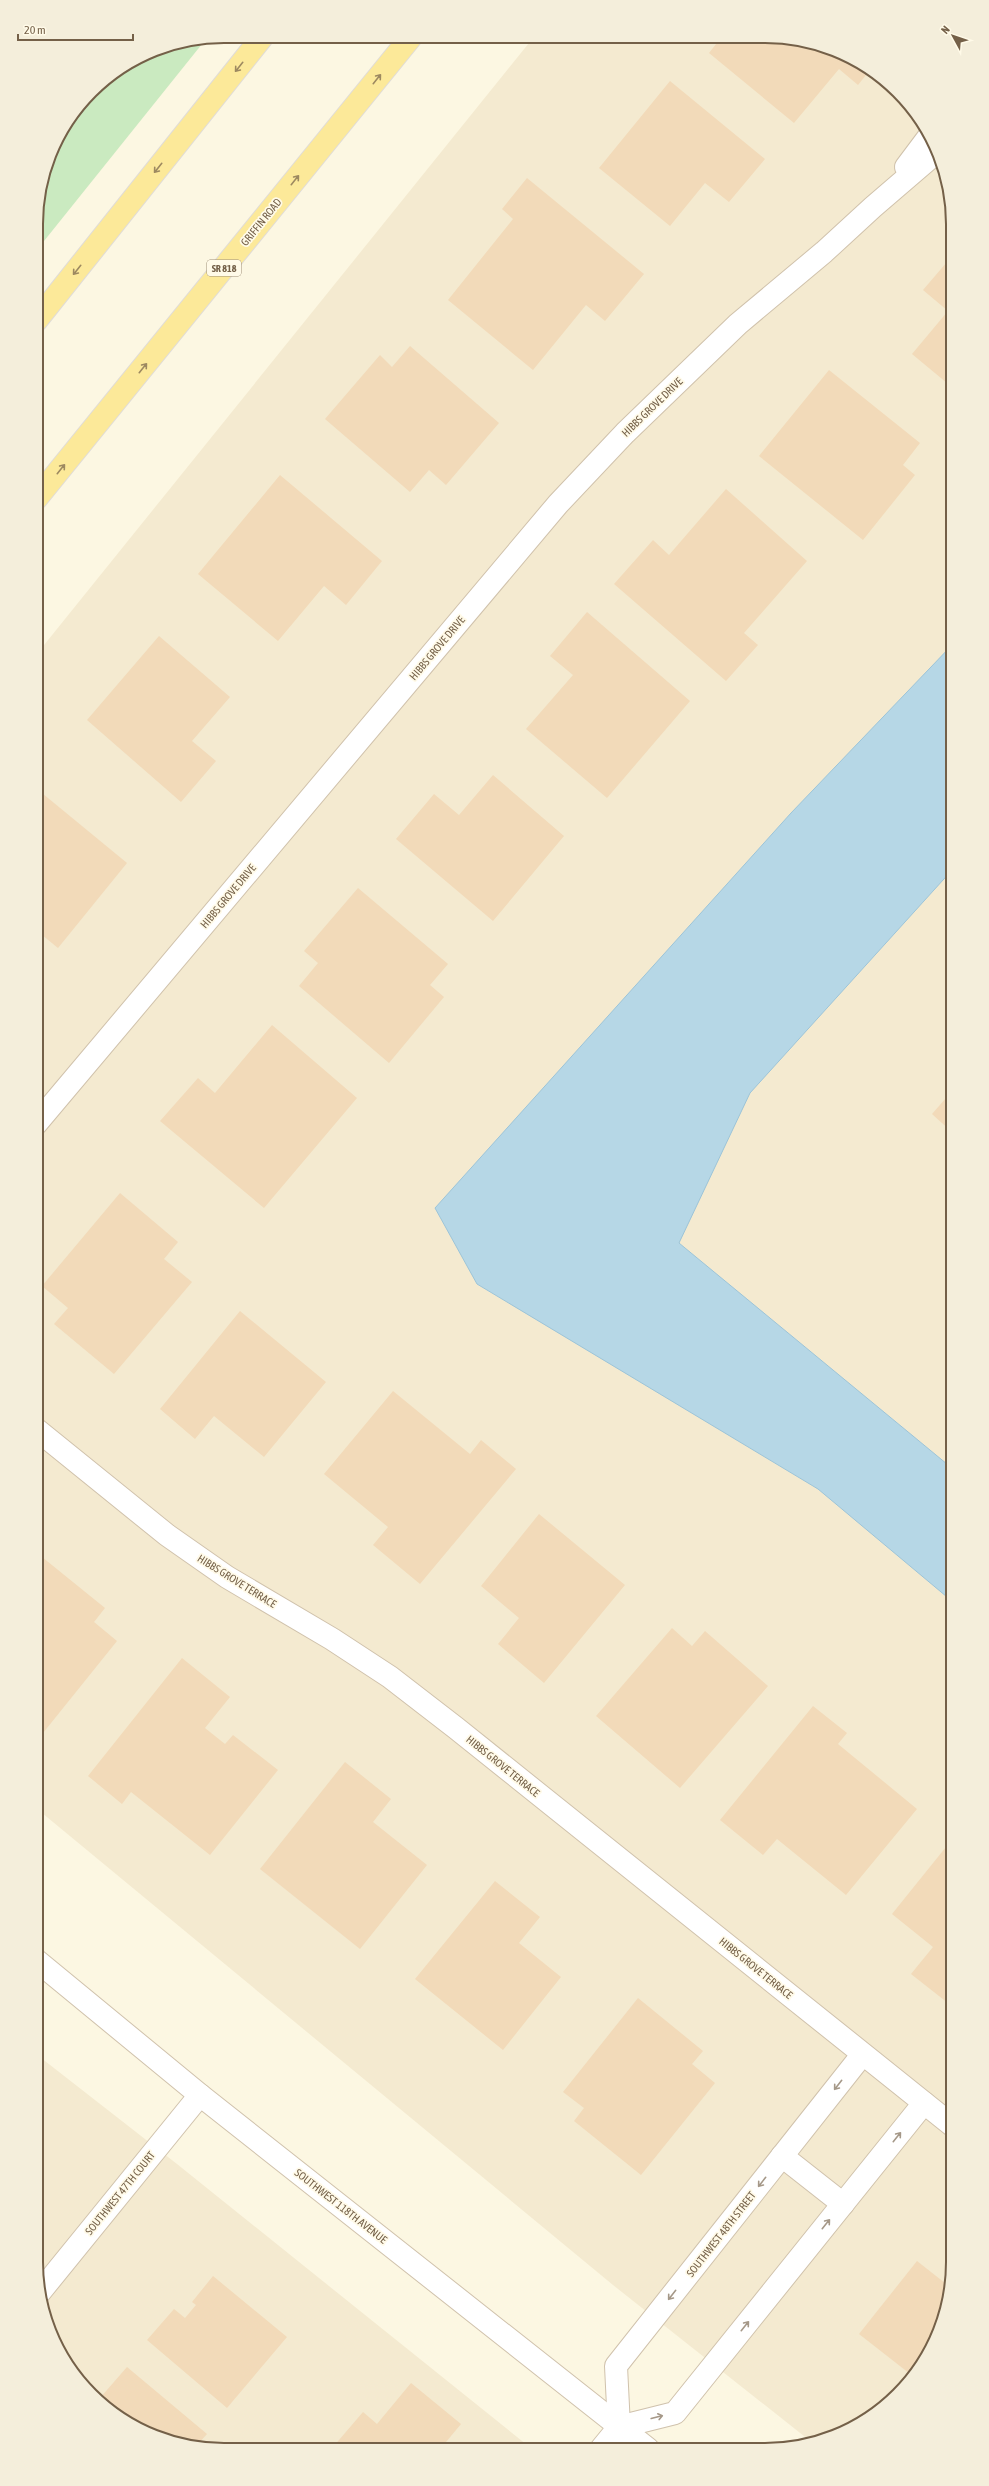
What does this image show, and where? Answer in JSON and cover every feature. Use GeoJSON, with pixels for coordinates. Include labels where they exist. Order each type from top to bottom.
{"type":"FeatureCollection","features":[{"type":"Feature","properties":{"kind":"main road"},"geometry":{"type":"LineString","coordinates":[[43,312],[257,43]]}},
{"type":"Feature","properties":{"kind":"main road","name":"GRIFFIN ROAD"},"geometry":{"type":"LineString","coordinates":[[43,490],[406,43]]}},
{"type":"Feature","properties":{"kind":"street","name":"HIBBS GROVE DRIVE"},"geometry":{"type":"LineString","coordinates":[[873,207],[925,141]]}},
{"type":"Feature","properties":{"kind":"street","name":"HIBBS GROVE DRIVE"},"geometry":{"type":"LineString","coordinates":[[43,1116],[558,504],[625,432],[738,324],[824,252],[933,156]]}},
{"type":"Feature","properties":{"kind":"street","name":"HIBBS GROVE TERRACE"},"geometry":{"type":"LineString","coordinates":[[43,1435],[168,1535],[227,1577],[332,1639],[396,1682],[462,1733],[862,2055],[946,2120]]}},
{"type":"Feature","properties":{"kind":"street","name":"SOUTHWEST 118TH AVENUE"},"geometry":{"type":"LineString","coordinates":[[43,1966],[200,2095],[640,2443]]}},
{"type":"Feature","properties":{"kind":"street","name":"SOUTHWEST 48TH STREET"},"geometry":{"type":"LineString","coordinates":[[619,2427],[616,2366],[862,2055]]}},
{"type":"Feature","properties":{"kind":"street","name":"SOUTHWEST 47TH COURT"},"geometry":{"type":"LineString","coordinates":[[45,2286],[200,2095]]}},
{"type":"Feature","properties":{"kind":"street"},"geometry":{"type":"LineString","coordinates":[[606,2443],[619,2427],[675,2413],[924,2103]]}},
{"type":"Feature","properties":{"kind":"street"},"geometry":{"type":"LineString","coordinates":[[782,2156],[843,2204]]}},
{"type":"Feature","properties":{"kind":"shaded area"},"geometry":{"type":"Polygon","coordinates":[[[529,43],[777,43],[801,46],[835,57],[866,73],[893,96],[909,114],[922,133],[932,154],[940,177],[946,212],[946,2274],[940,2309],[932,2332],[916,2363],[893,2390],[875,2406],[856,2419],[835,2429],[807,2438],[613,2285],[43,1814],[43,646],[529,43]]]}},
{"type":"Feature","properties":{"kind":"shaded area"},"geometry":{"type":"Polygon","coordinates":[[[43,2059],[177,2164],[525,2443],[212,2443],[188,2440],[154,2429],[133,2419],[114,2406],[96,2390],[73,2363],[57,2332],[46,2298],[43,2274],[43,2059]]]}},
{"type":"Feature","properties":{"kind":"green space"},"geometry":{"type":"Polygon","coordinates":[[[201,45],[43,242],[43,212],[49,177],[57,154],[67,133],[80,114],[96,96],[114,80],[133,67],[154,57],[177,49],[201,45]]]}},
{"type":"Feature","properties":{"kind":"water"},"geometry":{"type":"Polygon","coordinates":[[[946,651],[946,877],[750,1093],[679,1243],[946,1463],[946,1596],[818,1489],[477,1284],[435,1208],[791,813],[946,651]]]}},
{"type":"Feature","properties":{"kind":"building"},"geometry":{"type":"Polygon","coordinates":[[[717,43],[777,43],[801,46],[835,57],[867,74],[858,85],[839,69],[794,123],[709,53],[717,43]]]}},
{"type":"Feature","properties":{"kind":"building"},"geometry":{"type":"Polygon","coordinates":[[[670,81],[765,159],[729,202],[705,183],[670,226],[599,168],[670,81]]]}},
{"type":"Feature","properties":{"kind":"building"},"geometry":{"type":"Polygon","coordinates":[[[527,178],[644,274],[605,321],[586,305],[533,370],[448,300],[513,219],[502,209],[527,178]]]}},
{"type":"Feature","properties":{"kind":"building"},"geometry":{"type":"Polygon","coordinates":[[[946,263],[946,309],[923,290],[946,263]]]}},
{"type":"Feature","properties":{"kind":"building"},"geometry":{"type":"Polygon","coordinates":[[[946,313],[946,382],[912,354],[946,313]]]}},
{"type":"Feature","properties":{"kind":"building"},"geometry":{"type":"Polygon","coordinates":[[[410,346],[499,423],[446,485],[429,470],[410,492],[325,419],[380,355],[392,367],[410,346]]]}},
{"type":"Feature","properties":{"kind":"building"},"geometry":{"type":"Polygon","coordinates":[[[829,370],[920,443],[903,465],[915,475],[863,540],[759,456],[829,370]]]}},
{"type":"Feature","properties":{"kind":"building"},"geometry":{"type":"Polygon","coordinates":[[[280,475],[382,561],[346,605],[324,586],[278,641],[198,574],[280,475]]]}},
{"type":"Feature","properties":{"kind":"building"},"geometry":{"type":"Polygon","coordinates":[[[726,489],[807,561],[744,633],[758,645],[726,681],[614,584],[653,540],[669,555],[726,489]]]}},
{"type":"Feature","properties":{"kind":"building"},"geometry":{"type":"Polygon","coordinates":[[[587,612],[690,701],[607,798],[526,729],[573,675],[550,656],[587,612]]]}},
{"type":"Feature","properties":{"kind":"building"},"geometry":{"type":"Polygon","coordinates":[[[159,636],[230,697],[192,741],[216,761],[181,802],[87,720],[159,636]]]}},
{"type":"Feature","properties":{"kind":"building"},"geometry":{"type":"Polygon","coordinates":[[[493,775],[564,836],[493,921],[396,839],[434,794],[459,815],[493,775]]]}},
{"type":"Feature","properties":{"kind":"building"},"geometry":{"type":"Polygon","coordinates":[[[43,794],[127,863],[58,948],[43,936],[43,794]]]}},
{"type":"Feature","properties":{"kind":"building"},"geometry":{"type":"Polygon","coordinates":[[[358,888],[448,964],[430,985],[444,997],[389,1063],[299,986],[318,963],[304,951],[358,888]]]}},
{"type":"Feature","properties":{"kind":"building"},"geometry":{"type":"Polygon","coordinates":[[[272,1025],[357,1098],[264,1208],[160,1121],[198,1078],[215,1093],[272,1025]]]}},
{"type":"Feature","properties":{"kind":"building"},"geometry":{"type":"Polygon","coordinates":[[[946,1098],[946,1127],[932,1114],[946,1098]]]}},
{"type":"Feature","properties":{"kind":"building"},"geometry":{"type":"Polygon","coordinates":[[[120,1193],[178,1242],[164,1259],[192,1282],[114,1374],[54,1324],[68,1308],[43,1287],[43,1285],[120,1193]]]}},
{"type":"Feature","properties":{"kind":"building"},"geometry":{"type":"Polygon","coordinates":[[[240,1311],[326,1382],[264,1457],[214,1416],[195,1439],[160,1409],[240,1311]]]}},
{"type":"Feature","properties":{"kind":"building"},"geometry":{"type":"Polygon","coordinates":[[[393,1391],[470,1454],[481,1440],[516,1469],[420,1584],[373,1545],[388,1527],[324,1474],[393,1391]]]}},
{"type":"Feature","properties":{"kind":"building"},"geometry":{"type":"Polygon","coordinates":[[[539,1514],[625,1585],[544,1683],[498,1644],[519,1618],[481,1586],[539,1514]]]}},
{"type":"Feature","properties":{"kind":"building"},"geometry":{"type":"Polygon","coordinates":[[[43,1558],[105,1608],[94,1622],[117,1641],[43,1733],[43,1558]]]}},
{"type":"Feature","properties":{"kind":"building"},"geometry":{"type":"Polygon","coordinates":[[[672,1628],[692,1646],[705,1631],[768,1686],[680,1788],[596,1716],[672,1628]]]}},
{"type":"Feature","properties":{"kind":"building"},"geometry":{"type":"Polygon","coordinates":[[[182,1658],[230,1697],[205,1728],[225,1744],[233,1735],[278,1770],[210,1855],[131,1792],[122,1804],[88,1776],[182,1658]]]}},
{"type":"Feature","properties":{"kind":"building"},"geometry":{"type":"Polygon","coordinates":[[[813,1706],[847,1733],[838,1744],[917,1809],[846,1895],[777,1839],[763,1855],[720,1820],[813,1706]]]}},
{"type":"Feature","properties":{"kind":"building"},"geometry":{"type":"Polygon","coordinates":[[[345,1762],[391,1799],[373,1822],[427,1865],[360,1949],[260,1869],[345,1762]]]}},
{"type":"Feature","properties":{"kind":"building"},"geometry":{"type":"Polygon","coordinates":[[[946,1847],[946,2002],[911,1974],[933,1947],[892,1914],[946,1847]]]}},
{"type":"Feature","properties":{"kind":"building"},"geometry":{"type":"Polygon","coordinates":[[[495,1881],[540,1917],[519,1943],[561,1977],[503,2050],[415,1979],[495,1881]]]}},
{"type":"Feature","properties":{"kind":"building"},"geometry":{"type":"Polygon","coordinates":[[[638,1998],[703,2051],[692,2064],[715,2083],[641,2175],[574,2121],[584,2108],[563,2092],[638,1998]]]}},
{"type":"Feature","properties":{"kind":"building"},"geometry":{"type":"Polygon","coordinates":[[[917,2261],[945,2283],[943,2298],[932,2332],[922,2353],[908,2373],[859,2334],[917,2261]]]}},
{"type":"Feature","properties":{"kind":"building"},"geometry":{"type":"Polygon","coordinates":[[[213,2276],[287,2337],[227,2408],[147,2340],[174,2309],[185,2318],[196,2305],[192,2302],[213,2276]]]}},
{"type":"Feature","properties":{"kind":"building"},"geometry":{"type":"Polygon","coordinates":[[[127,2367],[207,2434],[201,2441],[188,2440],[154,2429],[123,2413],[102,2395],[127,2367]]]}},
{"type":"Feature","properties":{"kind":"building"},"geometry":{"type":"Polygon","coordinates":[[[411,2383],[461,2424],[445,2443],[336,2443],[363,2412],[377,2424],[411,2383]]]}}]}
